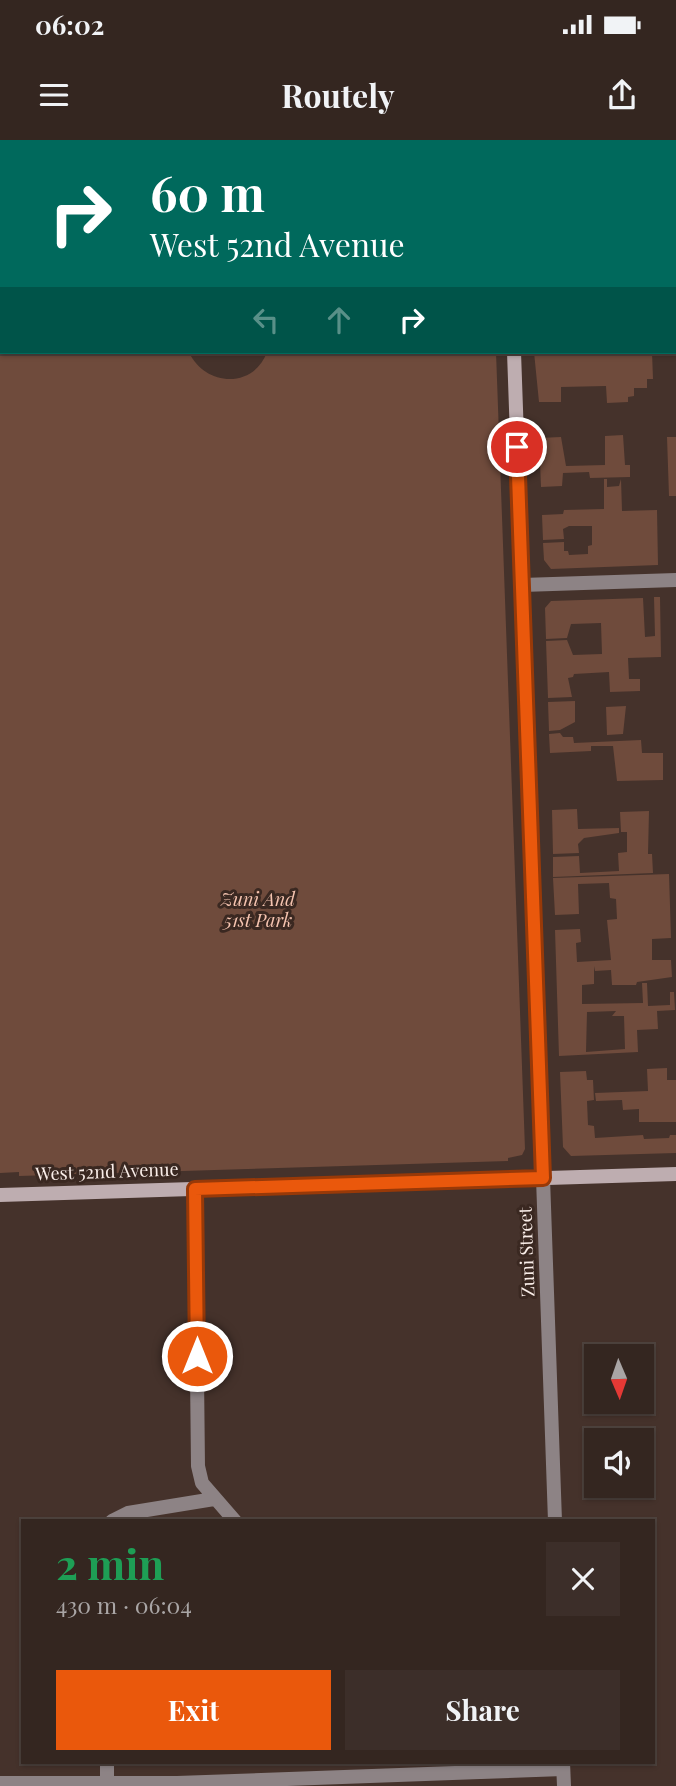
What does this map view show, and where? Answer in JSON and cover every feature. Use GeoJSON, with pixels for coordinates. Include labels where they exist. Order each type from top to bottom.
{"type":"FeatureCollection","features":[{"type":"Feature","properties":{"kind":"street","name":"Zuni Street"},"geometry":{"type":"LineString","coordinates":[[514,354],[555,1519]]}},
{"type":"Feature","properties":{"kind":"street"},"geometry":{"type":"LineString","coordinates":[[522,586],[676,580]]}},
{"type":"Feature","properties":{"kind":"street","name":"West 52nd Avenue"},"geometry":{"type":"LineString","coordinates":[[0,1195],[676,1174]]}},
{"type":"Feature","properties":{"kind":"street"},"geometry":{"type":"LineString","coordinates":[[195,1189],[198,1466],[202,1483],[233,1519]]}},
{"type":"Feature","properties":{"kind":"street"},"geometry":{"type":"LineString","coordinates":[[116,1519],[128,1513],[214,1499]]}},
{"type":"Feature","properties":{"kind":"street"},"geometry":{"type":"LineString","coordinates":[[107,1764],[107,1782]]}},
{"type":"Feature","properties":{"kind":"street"},"geometry":{"type":"LineString","coordinates":[[262,1764],[263,1782]]}},
{"type":"Feature","properties":{"kind":"street"},"geometry":{"type":"LineString","coordinates":[[0,1783],[263,1782],[563,1765],[564,1786]]}},
{"type":"Feature","properties":{"kind":"green space","name":"Zuni And 51st Park"},"geometry":{"type":"Polygon","coordinates":[[[0,354],[190,354],[206,372],[228,379],[251,373],[266,354],[496,354],[525,1149],[522,1155],[508,1158],[508,1161],[19,1176],[19,1172],[0,1173],[0,354]]]}},
{"type":"Feature","properties":{"kind":"green space"},"geometry":{"type":"Polygon","coordinates":[[[534,354],[652,354],[653,379],[647,379],[647,388],[634,388],[634,396],[628,397],[628,402],[607,403],[606,386],[561,387],[561,402],[539,402],[534,354]]]}},
{"type":"Feature","properties":{"kind":"green space"},"geometry":{"type":"Polygon","coordinates":[[[623,435],[625,465],[630,465],[630,477],[590,478],[589,472],[563,473],[562,486],[541,487],[539,438],[561,437],[566,466],[605,465],[605,436],[623,435]]]}},
{"type":"Feature","properties":{"kind":"green space"},"geometry":{"type":"Polygon","coordinates":[[[667,437],[676,437],[676,496],[669,496],[667,437]]]}},
{"type":"Feature","properties":{"kind":"green space"},"geometry":{"type":"Polygon","coordinates":[[[604,479],[607,479],[607,487],[619,486],[621,479],[622,511],[657,510],[658,565],[551,569],[544,560],[543,543],[564,542],[564,551],[568,551],[569,555],[588,554],[588,546],[592,545],[592,526],[569,526],[563,529],[564,539],[543,540],[542,515],[563,514],[564,510],[604,509],[604,479]]]}},
{"type":"Feature","properties":{"kind":"green space"},"geometry":{"type":"Polygon","coordinates":[[[654,597],[660,597],[661,657],[628,658],[629,679],[640,679],[640,691],[610,692],[609,672],[574,674],[568,678],[572,697],[548,698],[546,641],[567,640],[573,655],[602,654],[601,623],[571,624],[567,638],[546,639],[545,608],[551,601],[643,598],[645,637],[655,636],[654,597]]]}},
{"type":"Feature","properties":{"kind":"green space"},"geometry":{"type":"Polygon","coordinates":[[[575,701],[575,722],[560,730],[549,731],[548,702],[575,701]]]}},
{"type":"Feature","properties":{"kind":"green space"},"geometry":{"type":"Polygon","coordinates":[[[626,706],[623,734],[607,735],[606,707],[626,706]]]}},
{"type":"Feature","properties":{"kind":"green space"},"geometry":{"type":"Polygon","coordinates":[[[560,733],[563,737],[573,737],[574,743],[641,740],[642,753],[663,753],[663,780],[617,781],[613,746],[591,746],[591,751],[550,753],[549,734],[560,733]]]}},
{"type":"Feature","properties":{"kind":"green space"},"geometry":{"type":"Polygon","coordinates":[[[577,809],[578,829],[619,828],[619,833],[584,838],[578,844],[579,853],[553,854],[552,810],[577,809]]]}},
{"type":"Feature","properties":{"kind":"green space"},"geometry":{"type":"Polygon","coordinates":[[[649,811],[648,854],[652,854],[653,873],[553,877],[553,857],[579,856],[580,873],[619,871],[618,853],[627,852],[627,832],[621,832],[620,812],[649,811]]]}},
{"type":"Feature","properties":{"kind":"green space"},"geometry":{"type":"Polygon","coordinates":[[[669,874],[671,938],[652,939],[652,960],[671,960],[672,977],[637,982],[636,985],[612,985],[611,970],[595,971],[594,966],[594,984],[582,985],[582,1004],[643,1003],[642,983],[647,983],[648,1006],[670,1005],[670,992],[674,992],[675,1010],[657,1011],[658,1029],[637,1030],[638,1052],[559,1056],[555,930],[580,929],[581,942],[576,943],[577,962],[611,960],[607,920],[617,919],[616,899],[610,898],[609,883],[578,884],[579,914],[555,915],[553,878],[669,874]],[[616,1011],[587,1012],[586,1052],[625,1049],[624,1016],[612,1016],[616,1011]]]}},
{"type":"Feature","properties":{"kind":"green space"},"geometry":{"type":"Polygon","coordinates":[[[667,1068],[667,1080],[676,1080],[676,1122],[639,1122],[639,1109],[623,1110],[622,1100],[596,1101],[595,1093],[648,1091],[647,1069],[667,1068]]]}},
{"type":"Feature","properties":{"kind":"green space"},"geometry":{"type":"Polygon","coordinates":[[[586,1071],[587,1080],[593,1080],[594,1100],[587,1101],[588,1125],[594,1126],[595,1138],[643,1135],[644,1139],[669,1138],[670,1135],[676,1135],[676,1153],[571,1156],[563,1147],[560,1072],[586,1071]]]}},
{"type":"Feature","properties":{"kind":"route"},"geometry":{"type":"LineString","coordinates":[[197,1356],[195,1189],[543,1178],[517,447]]}}]}
